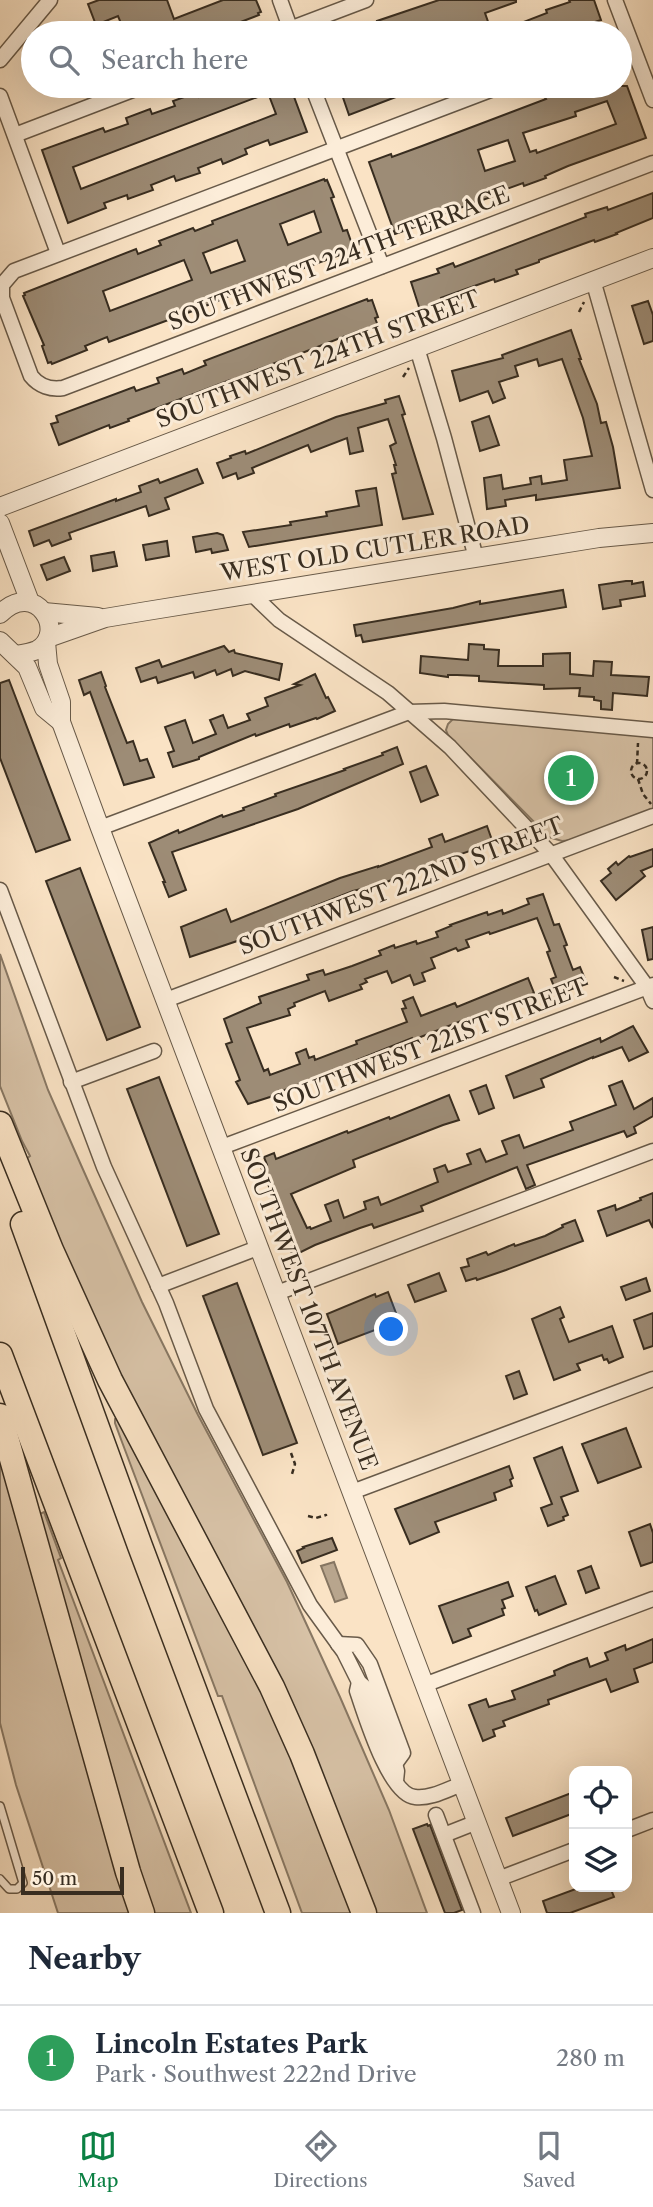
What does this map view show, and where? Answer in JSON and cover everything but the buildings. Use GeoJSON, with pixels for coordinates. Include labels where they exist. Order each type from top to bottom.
{"type":"FeatureCollection","features":[{"type":"Feature","properties":{"kind":"highway"},"geometry":{"type":"LineString","coordinates":[[0,1124],[51,1250],[110,1380],[272,1687],[302,1754],[364,1913]]}},
{"type":"Feature","properties":{"kind":"highway"},"geometry":{"type":"LineString","coordinates":[[0,1160],[140,1546],[278,1913]]}},
{"type":"Feature","properties":{"kind":"highway"},"geometry":{"type":"LineString","coordinates":[[0,1355],[211,1913]]}},
{"type":"Feature","properties":{"kind":"highway"},"geometry":{"type":"LineString","coordinates":[[0,1416],[142,1913]]}},
{"type":"Feature","properties":{"kind":"street"},"geometry":{"type":"LineString","coordinates":[[31,21],[50,0]]}},
{"type":"Feature","properties":{"kind":"street"},"geometry":{"type":"LineString","coordinates":[[280,0],[285,21]]}},
{"type":"Feature","properties":{"kind":"street"},"geometry":{"type":"LineString","coordinates":[[314,21],[366,0]]}},
{"type":"Feature","properties":{"kind":"street"},"geometry":{"type":"LineString","coordinates":[[615,0],[620,21]]}},
{"type":"Feature","properties":{"kind":"street"},"geometry":{"type":"LineString","coordinates":[[0,60],[21,32]]}},
{"type":"Feature","properties":{"kind":"street"},"geometry":{"type":"LineString","coordinates":[[0,47],[16,38]]}},
{"type":"Feature","properties":{"kind":"street"},"geometry":{"type":"LineString","coordinates":[[632,56],[653,100]]}},
{"type":"Feature","properties":{"kind":"street"},"geometry":{"type":"LineString","coordinates":[[10,133],[109,98]]}},
{"type":"Feature","properties":{"kind":"street"},"geometry":{"type":"LineString","coordinates":[[317,98],[382,266]]}},
{"type":"Feature","properties":{"kind":"street"},"geometry":{"type":"LineString","coordinates":[[1,100],[10,133],[58,253],[469,98]]}},
{"type":"Feature","properties":{"kind":"street","name":"SOUTHWEST 224TH TERRACE"},"geometry":{"type":"LineString","coordinates":[[58,253],[20,267],[4,281],[1,289],[2,299],[31,376],[49,388],[63,388],[653,163]]}},
{"type":"Feature","properties":{"kind":"street","name":"SOUTHWEST 224TH STREET"},"geometry":{"type":"LineString","coordinates":[[0,507],[653,258]]}},
{"type":"Feature","properties":{"kind":"street"},"geometry":{"type":"LineString","coordinates":[[593,280],[653,489]]}},
{"type":"Feature","properties":{"kind":"street"},"geometry":{"type":"LineString","coordinates":[[417,348],[476,558]]}},
{"type":"Feature","properties":{"kind":"street"},"geometry":{"type":"LineString","coordinates":[[0,523],[37,607],[49,623],[48,664],[61,702],[61,722]]}},
{"type":"Feature","properties":{"kind":"street","name":"WEST OLD CUTLER ROAD"},"geometry":{"type":"LineString","coordinates":[[5,648],[37,650],[47,640],[105,618],[599,538],[653,533]]}},
{"type":"Feature","properties":{"kind":"street"},"geometry":{"type":"LineString","coordinates":[[251,594],[279,620],[388,693],[450,747],[551,854],[651,991]]}},
{"type":"Feature","properties":{"kind":"street"},"geometry":{"type":"LineString","coordinates":[[0,614],[14,603],[37,607]]}},
{"type":"Feature","properties":{"kind":"street","name":"WEST OLD CUTLER ROAD"},"geometry":{"type":"LineString","coordinates":[[37,607],[105,618]]}},
{"type":"Feature","properties":{"kind":"street"},"geometry":{"type":"LineString","coordinates":[[5,648],[30,671],[44,708],[61,722]]}},
{"type":"Feature","properties":{"kind":"street"},"geometry":{"type":"LineString","coordinates":[[100,828],[409,712],[444,711],[653,730]]}},
{"type":"Feature","properties":{"kind":"street","name":"SOUTHWEST 107TH AVENUE"},"geometry":{"type":"LineString","coordinates":[[61,722],[511,1913]]}},
{"type":"Feature","properties":{"kind":"street","name":"SOUTHWEST 222ND STREET"},"geometry":{"type":"LineString","coordinates":[[166,1000],[551,854],[651,809]]}},
{"type":"Feature","properties":{"kind":"street"},"geometry":{"type":"LineString","coordinates":[[0,890],[111,1183],[166,1303],[206,1409],[310,1605],[338,1644],[359,1682],[369,1690],[395,1764],[396,1781]]}},
{"type":"Feature","properties":{"kind":"street","name":"SOUTHWEST 221ST STREET"},"geometry":{"type":"LineString","coordinates":[[222,1147],[651,991]]}},
{"type":"Feature","properties":{"kind":"street"},"geometry":{"type":"LineString","coordinates":[[71,1082],[154,1051]]}},
{"type":"Feature","properties":{"kind":"street"},"geometry":{"type":"LineString","coordinates":[[276,1293],[653,1151]]}},
{"type":"Feature","properties":{"kind":"street"},"geometry":{"type":"LineString","coordinates":[[158,1286],[260,1247]]}},
{"type":"Feature","properties":{"kind":"street"},"geometry":{"type":"LineString","coordinates":[[352,1492],[653,1379]]}},
{"type":"Feature","properties":{"kind":"street"},"geometry":{"type":"LineString","coordinates":[[424,1685],[653,1599]]}},
{"type":"Feature","properties":{"kind":"street"},"geometry":{"type":"LineString","coordinates":[[338,1644],[357,1645],[370,1664],[403,1753],[395,1764]]}},
{"type":"Feature","properties":{"kind":"street"},"geometry":{"type":"LineString","coordinates":[[359,1682],[357,1691],[362,1707],[388,1774],[403,1792],[416,1798],[462,1784]]}},
{"type":"Feature","properties":{"kind":"street"},"geometry":{"type":"LineString","coordinates":[[436,1815],[473,1913]]}},
{"type":"Feature","properties":{"kind":"street"},"geometry":{"type":"LineString","coordinates":[[630,1829],[653,1820]]}},
{"type":"Feature","properties":{"kind":"street"},"geometry":{"type":"LineString","coordinates":[[444,1835],[477,1822]]}},
{"type":"Feature","properties":{"kind":"street"},"geometry":{"type":"LineString","coordinates":[[498,1878],[569,1852]]}},
{"type":"Feature","properties":{"kind":"lane"},"geometry":{"type":"LineString","coordinates":[[0,1806],[3,1826],[23,1882],[17,1889],[9,1889],[0,1879]]}},
{"type":"Feature","properties":{"kind":"path"},"geometry":{"type":"LineString","coordinates":[[579,312],[585,299]]}},
{"type":"Feature","properties":{"kind":"path"},"geometry":{"type":"LineString","coordinates":[[403,377],[409,368]]}},
{"type":"Feature","properties":{"kind":"path"},"geometry":{"type":"LineString","coordinates":[[637,764],[638,747]]}},
{"type":"Feature","properties":{"kind":"path"},"geometry":{"type":"LineString","coordinates":[[638,779],[644,777],[647,772],[643,765],[637,764],[632,767],[631,772],[638,779],[651,809]]}},
{"type":"Feature","properties":{"kind":"path"},"geometry":{"type":"LineString","coordinates":[[517,844],[527,848]]}},
{"type":"Feature","properties":{"kind":"path"},"geometry":{"type":"LineString","coordinates":[[614,977],[624,981]]}},
{"type":"Feature","properties":{"kind":"path"},"geometry":{"type":"LineString","coordinates":[[291,1453],[295,1464],[292,1474]]}},
{"type":"Feature","properties":{"kind":"path"},"geometry":{"type":"LineString","coordinates":[[308,1516],[326,1516]]}},
{"type":"Feature","properties":{"kind":"shaded area"},"geometry":{"type":"Polygon","coordinates":[[[453,719],[653,736],[653,811],[573,840],[562,841],[549,837],[448,735],[446,730],[453,719]]]}},
{"type":"Feature","properties":{"kind":"shaded area"},"geometry":{"type":"Polygon","coordinates":[[[0,954],[48,1090],[142,1302],[198,1415],[287,1582],[389,1810],[427,1913],[373,1913],[125,1392],[25,1160],[30,1156],[0,1086],[0,954]]]}},
{"type":"Feature","properties":{"kind":"shaded area"},"geometry":{"type":"Polygon","coordinates":[[[118,1417],[260,1673],[357,1913],[302,1913],[222,1696],[218,1696],[122,1442],[115,1423],[118,1417]]]}},
{"type":"Feature","properties":{"kind":"shaded area"},"geometry":{"type":"Polygon","coordinates":[[[0,1454],[133,1913],[58,1913],[16,1785],[0,1723],[0,1454]]]}},
{"type":"Feature","properties":{"kind":"shaded area"},"geometry":{"type":"Polygon","coordinates":[[[44,1512],[61,1558],[58,1560],[191,1913],[146,1913],[37,1515],[44,1512]]]}},
{"type":"Feature","properties":{"kind":"shaded area"},"geometry":{"type":"Polygon","coordinates":[[[334,1562],[347,1598],[335,1602],[321,1566],[334,1562]]]}},
{"type":"Feature","properties":{"kind":"place","name":"Lincoln Estates Park"},"geometry":{"type":"Point","coordinates":[571,778]}}]}
